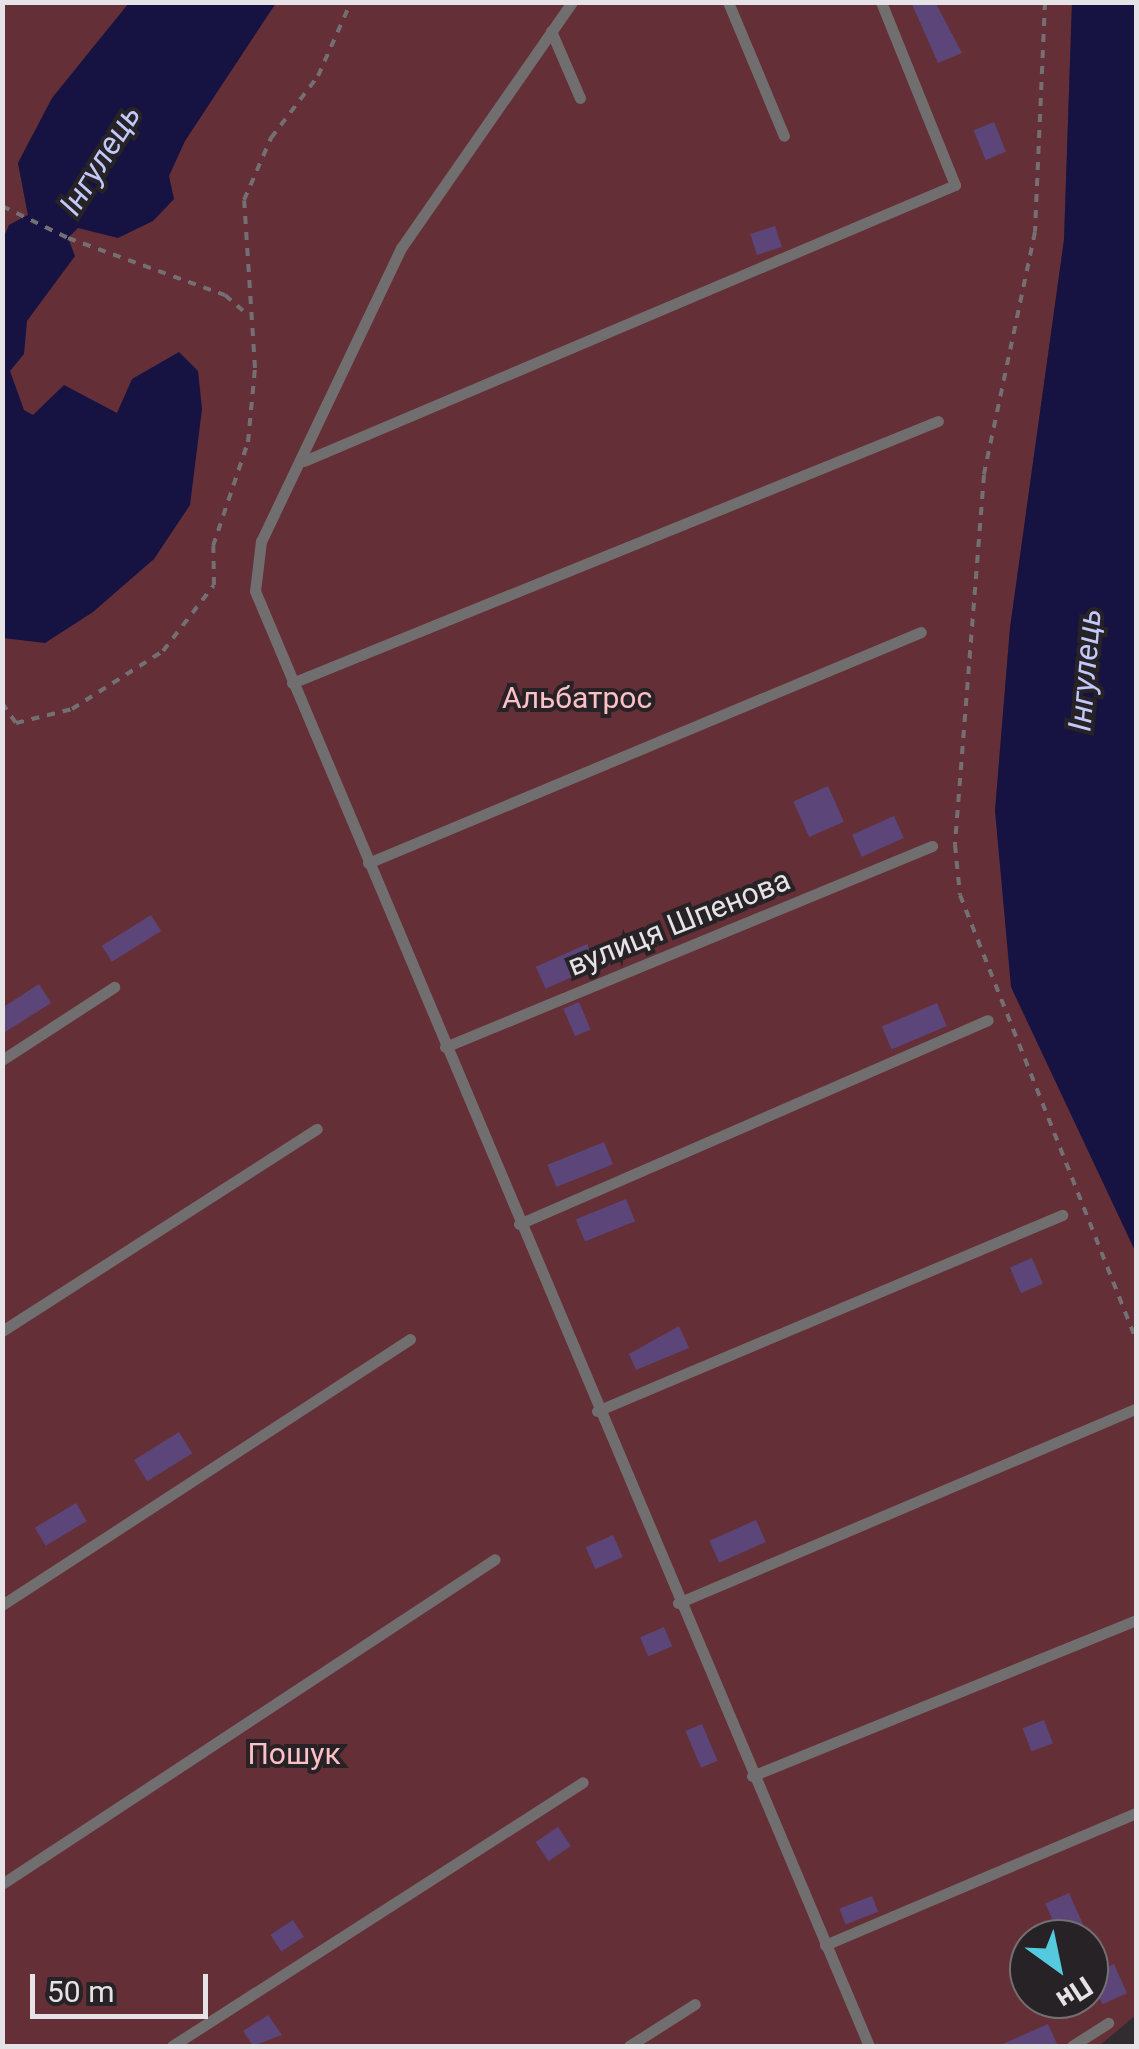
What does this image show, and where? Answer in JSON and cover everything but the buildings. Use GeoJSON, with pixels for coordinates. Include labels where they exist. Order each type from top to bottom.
{"type":"FeatureCollection","features":[{"type":"Feature","properties":{"kind":"lane"},"geometry":{"type":"LineString","coordinates":[[572,2],[401,248],[304,461],[261,541],[255,570],[262,616],[869,2046]]}},
{"type":"Feature","properties":{"kind":"lane"},"geometry":{"type":"LineString","coordinates":[[728,2],[784,136]]}},
{"type":"Feature","properties":{"kind":"lane"},"geometry":{"type":"LineString","coordinates":[[304,461],[955,186],[881,2]]}},
{"type":"Feature","properties":{"kind":"lane"},"geometry":{"type":"LineString","coordinates":[[551,31],[580,98]]}},
{"type":"Feature","properties":{"kind":"lane"},"geometry":{"type":"LineString","coordinates":[[292,683],[938,421]]}},
{"type":"Feature","properties":{"kind":"lane"},"geometry":{"type":"LineString","coordinates":[[368,863],[921,632]]}},
{"type":"Feature","properties":{"kind":"lane","name":"вулиця Шпенова"},"geometry":{"type":"LineString","coordinates":[[445,1047],[932,846]]}},
{"type":"Feature","properties":{"kind":"lane"},"geometry":{"type":"LineString","coordinates":[[2,1060],[114,987]]}},
{"type":"Feature","properties":{"kind":"lane"},"geometry":{"type":"LineString","coordinates":[[519,1224],[988,1020]]}},
{"type":"Feature","properties":{"kind":"lane"},"geometry":{"type":"LineString","coordinates":[[2,1331],[318,1129]]}},
{"type":"Feature","properties":{"kind":"lane"},"geometry":{"type":"LineString","coordinates":[[597,1411],[1062,1215]]}},
{"type":"Feature","properties":{"kind":"lane"},"geometry":{"type":"LineString","coordinates":[[2,1606],[410,1339]]}},
{"type":"Feature","properties":{"kind":"lane"},"geometry":{"type":"LineString","coordinates":[[678,1603],[1136,1410]]}},
{"type":"Feature","properties":{"kind":"lane"},"geometry":{"type":"LineString","coordinates":[[2,1884],[495,1559]]}},
{"type":"Feature","properties":{"kind":"lane"},"geometry":{"type":"LineString","coordinates":[[752,1776],[1136,1620]]}},
{"type":"Feature","properties":{"kind":"lane"},"geometry":{"type":"LineString","coordinates":[[172,2046],[583,1782]]}},
{"type":"Feature","properties":{"kind":"lane"},"geometry":{"type":"LineString","coordinates":[[825,1945],[1136,1812]]}},
{"type":"Feature","properties":{"kind":"lane"},"geometry":{"type":"LineString","coordinates":[[629,2046],[695,2004]]}},
{"type":"Feature","properties":{"kind":"lane"},"geometry":{"type":"LineString","coordinates":[[1072,2046],[1108,2023]]}},
{"type":"Feature","properties":{"kind":"path"},"geometry":{"type":"LineString","coordinates":[[2,703],[16,724],[72,709],[163,651],[214,585],[213,546],[248,442],[255,368],[248,316],[244,200],[254,170],[318,76],[351,2]]}},
{"type":"Feature","properties":{"kind":"path"},"geometry":{"type":"LineString","coordinates":[[1045,2],[1036,232],[984,475],[955,846],[960,896],[1136,1340]]}},
{"type":"Feature","properties":{"kind":"path"},"geometry":{"type":"LineString","coordinates":[[2,206],[68,238],[225,295],[248,316]]}},
{"type":"Feature","properties":{"kind":"green space"},"geometry":{"type":"Polygon","coordinates":[[[3,3],[129,3],[81,62],[48,134],[33,134],[18,163],[28,215],[9,225],[3,239],[3,3]]]}},
{"type":"Feature","properties":{"kind":"green space","name":"Альбатрос"},"geometry":{"type":"Polygon","coordinates":[[[264,3],[1072,3],[1064,240],[1010,628],[995,811],[1136,1253],[1136,2015],[1099,2046],[3,2046],[3,630],[124,422],[44,429],[3,397],[24,308],[68,238],[264,3]]]}},
{"type":"Feature","properties":{"kind":"water","name":"Інгулець"},"geometry":{"type":"Polygon","coordinates":[[[129,3],[276,3],[185,141],[169,176],[174,199],[153,221],[118,238],[78,228],[68,238],[75,256],[27,321],[24,354],[10,371],[24,410],[33,415],[64,385],[117,413],[132,379],[179,352],[198,371],[202,409],[190,505],[154,559],[93,612],[45,643],[3,638],[3,239],[9,225],[28,215],[18,163],[52,98],[129,3]]]}},
{"type":"Feature","properties":{"kind":"water","name":"Інгулець"},"geometry":{"type":"Polygon","coordinates":[[[1072,3],[1136,3],[1136,1253],[1011,987],[995,811],[1010,628],[1064,240],[1072,3]]]}},
{"type":"Feature","properties":{"kind":"park label","name":"Пошук"},"geometry":{"type":"Point","coordinates":[294,1754]}}]}
